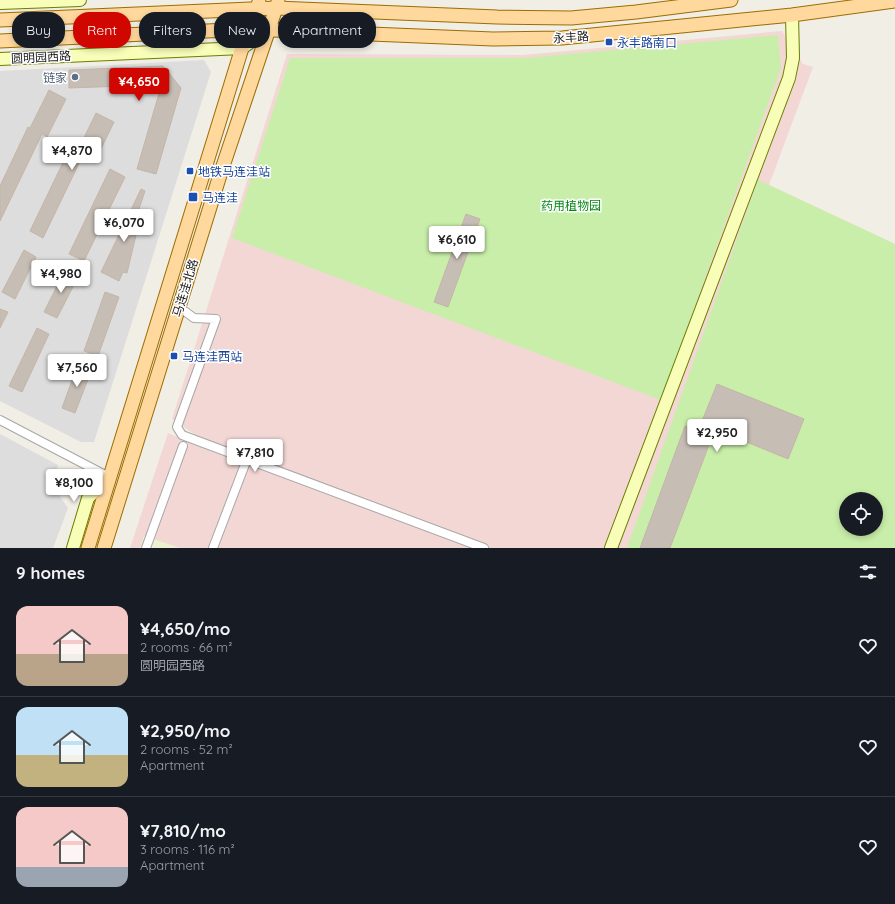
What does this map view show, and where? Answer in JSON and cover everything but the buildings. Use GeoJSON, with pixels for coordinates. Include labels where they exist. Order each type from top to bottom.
{"type":"FeatureCollection","features":[{"type":"Feature","properties":{"kind":"main road","name":"永丰路"},"geometry":{"type":"LineString","coordinates":[[258,4],[274,3],[556,18],[636,12],[702,2],[731,0]]}},
{"type":"Feature","properties":{"kind":"main road","name":"永丰路"},"geometry":{"type":"LineString","coordinates":[[270,29],[526,40],[610,34],[792,15],[895,1]]}},
{"type":"Feature","properties":{"kind":"main road","name":"马连洼北路"},"geometry":{"type":"LineString","coordinates":[[270,24],[274,3]]}},
{"type":"Feature","properties":{"kind":"main road"},"geometry":{"type":"LineString","coordinates":[[0,20],[258,4]]}},
{"type":"Feature","properties":{"kind":"main road","name":"圆明园西路"},"geometry":{"type":"LineString","coordinates":[[0,41],[214,31]]}},
{"type":"Feature","properties":{"kind":"main road","name":"马连洼北路"},"geometry":{"type":"LineString","coordinates":[[88,548],[242,48]]}},
{"type":"Feature","properties":{"kind":"main road","name":"马连洼北路"},"geometry":{"type":"LineString","coordinates":[[104,548],[224,164],[263,48]]}},
{"type":"Feature","properties":{"kind":"street"},"geometry":{"type":"LineString","coordinates":[[0,3],[80,0]]}},
{"type":"Feature","properties":{"kind":"street"},"geometry":{"type":"LineString","coordinates":[[611,548],[789,78],[793,58],[792,15]]}},
{"type":"Feature","properties":{"kind":"street","name":"圆明园西路"},"geometry":{"type":"LineString","coordinates":[[0,59],[242,48]]}},
{"type":"Feature","properties":{"kind":"street"},"geometry":{"type":"LineString","coordinates":[[179,307],[194,318],[216,319],[177,427],[182,435],[484,548]]}},
{"type":"Feature","properties":{"kind":"street"},"geometry":{"type":"LineString","coordinates":[[0,420],[109,477]]}},
{"type":"Feature","properties":{"kind":"street"},"geometry":{"type":"LineString","coordinates":[[146,548],[183,446]]}},
{"type":"Feature","properties":{"kind":"street"},"geometry":{"type":"LineString","coordinates":[[213,548],[247,460]]}},
{"type":"Feature","properties":{"kind":"street","name":"马连洼北路"},"geometry":{"type":"LineString","coordinates":[[73,548],[88,498],[109,477]]}},
{"type":"Feature","properties":{"kind":"shaded area"},"geometry":{"type":"Polygon","coordinates":[[[782,31],[803,64],[813,67],[769,185],[895,244],[895,548],[130,548],[168,433],[196,445],[200,438],[172,419],[287,54],[523,55],[782,31]]]}},
{"type":"Feature","properties":{"kind":"shaded area"},"geometry":{"type":"Polygon","coordinates":[[[204,60],[211,72],[94,442],[81,442],[0,401],[0,71],[204,60]]]}},
{"type":"Feature","properties":{"kind":"shaded area"},"geometry":{"type":"Polygon","coordinates":[[[0,434],[58,465],[54,488],[68,508],[53,548],[0,548],[0,434]]]}},
{"type":"Feature","properties":{"kind":"green space","name":"药用植物园"},"geometry":{"type":"Polygon","coordinates":[[[778,35],[781,68],[661,400],[232,238],[290,58],[524,58],[778,35]]]}},
{"type":"Feature","properties":{"kind":"green space"},"geometry":{"type":"Polygon","coordinates":[[[758,180],[895,244],[895,548],[627,548],[758,180]]]}},
{"type":"Feature","properties":{"kind":"green space"},"geometry":{"type":"Polygon","coordinates":[[[144,536],[180,548],[140,548],[144,536]]]}},
{"type":"Feature","properties":{"kind":"place","name":"永丰路南口"},"geometry":{"type":"Point","coordinates":[609,42]}},
{"type":"Feature","properties":{"kind":"place","name":"链家"},"geometry":{"type":"Point","coordinates":[75,77]}},
{"type":"Feature","properties":{"kind":"place","name":"地铁马连洼站"},"geometry":{"type":"Point","coordinates":[190,171]}},
{"type":"Feature","properties":{"kind":"place","name":"马连洼"},"geometry":{"type":"Point","coordinates":[193,197]}},
{"type":"Feature","properties":{"kind":"place","name":"马连洼西站"},"geometry":{"type":"Point","coordinates":[174,356]}}]}
